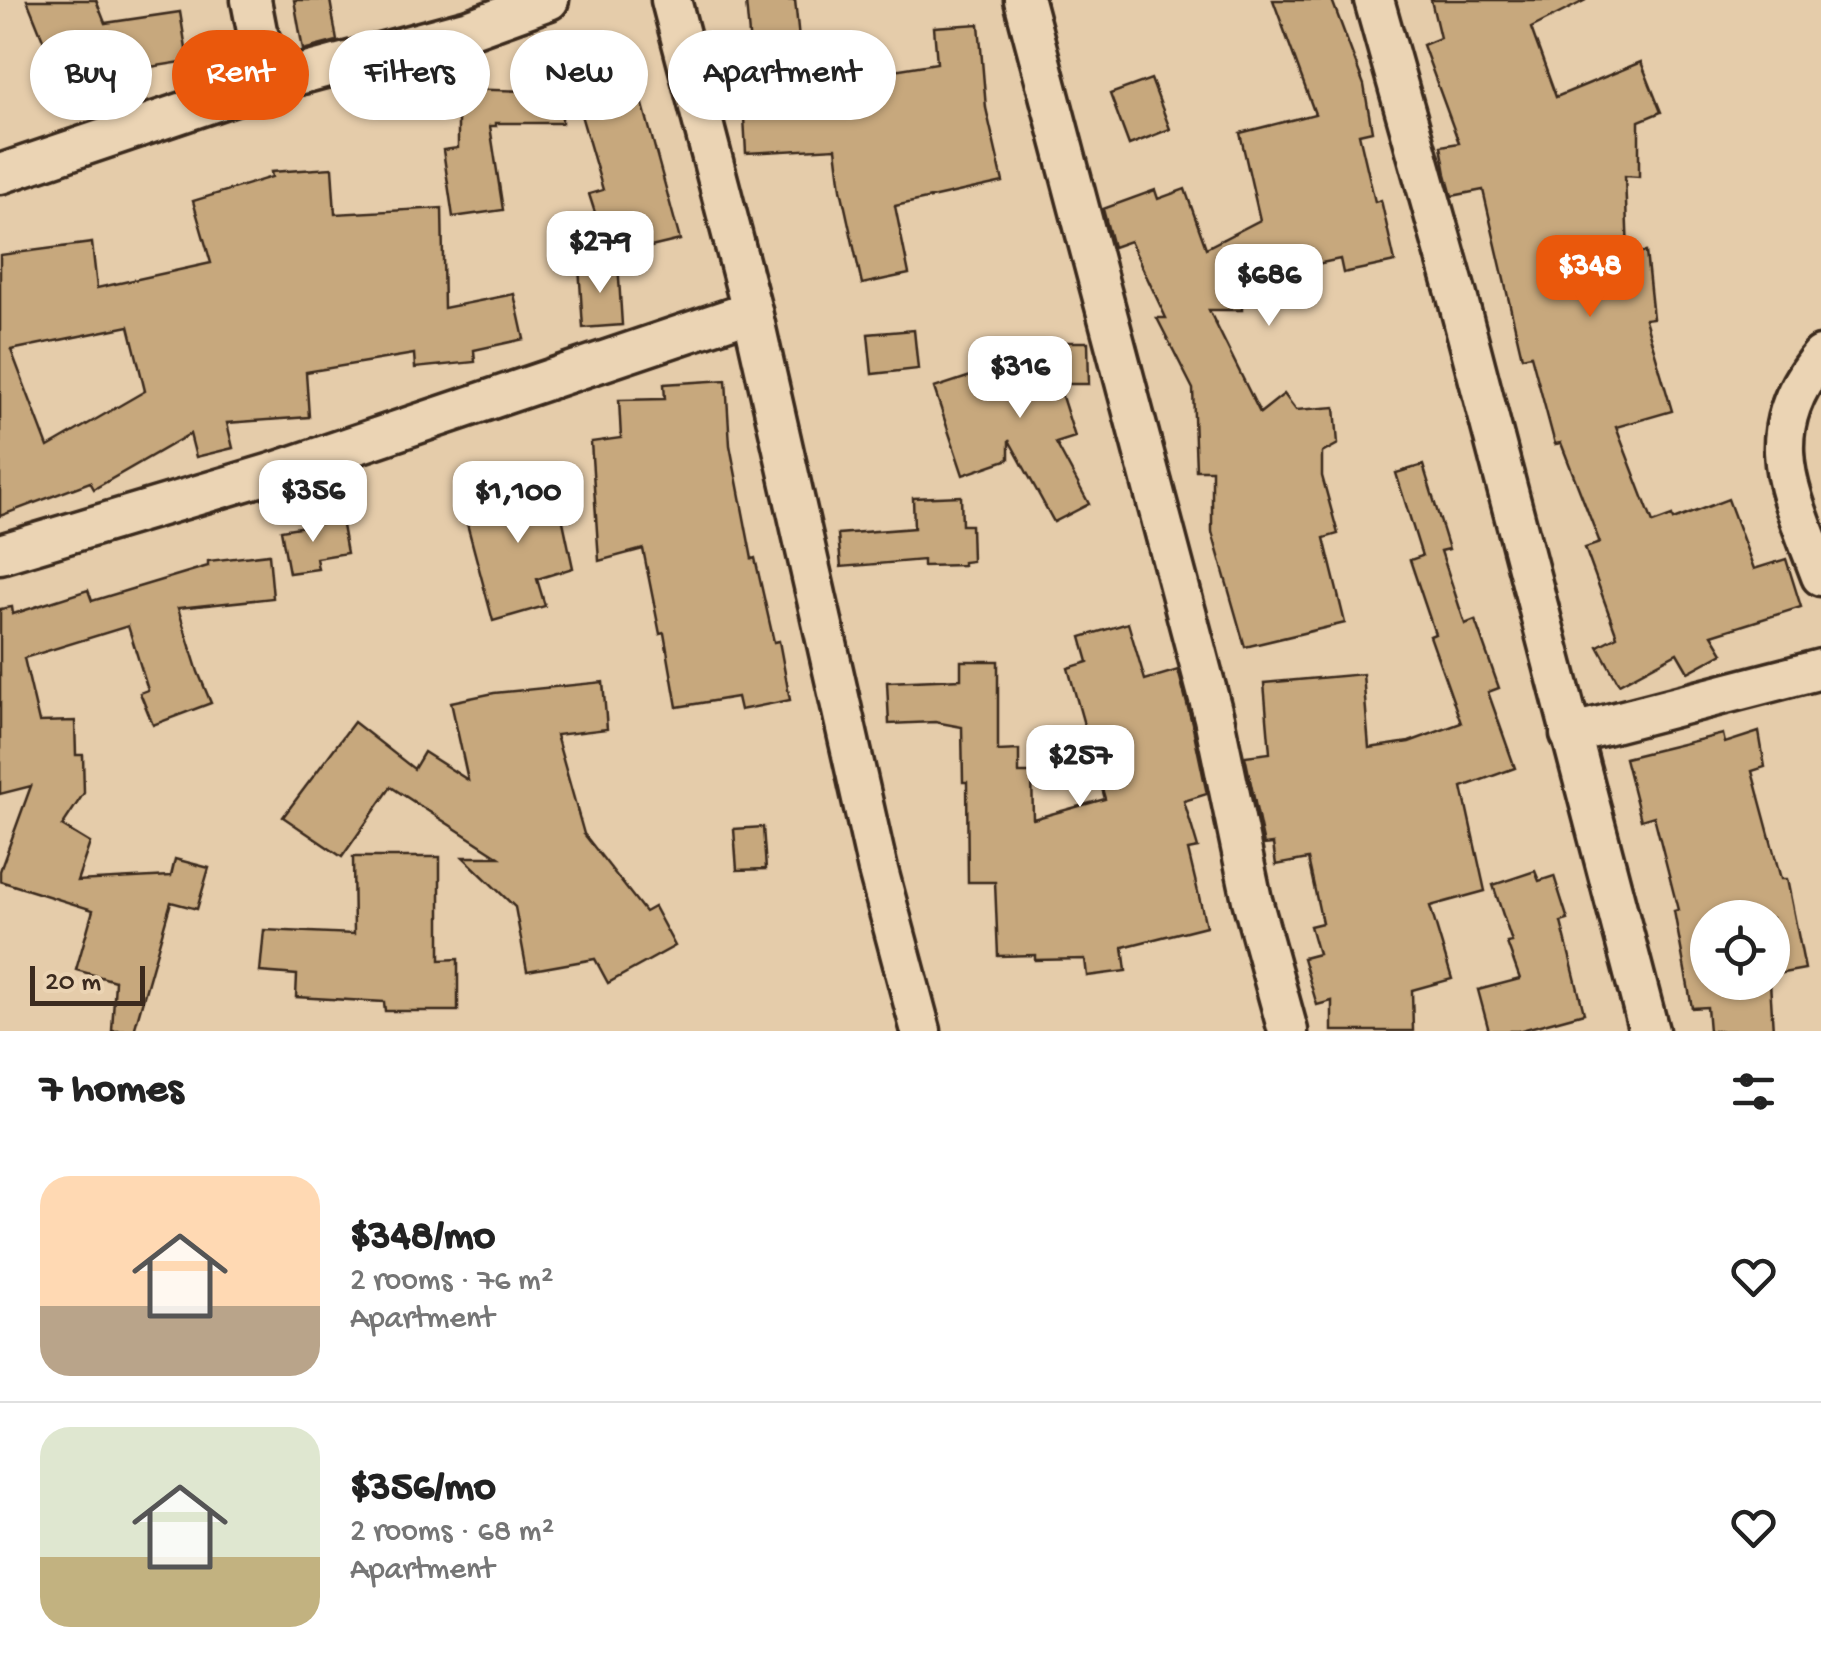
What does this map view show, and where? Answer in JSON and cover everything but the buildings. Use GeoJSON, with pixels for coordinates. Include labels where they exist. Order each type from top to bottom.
{"type":"FeatureCollection","features":[{"type":"Feature","properties":{"kind":"street"},"geometry":{"type":"LineString","coordinates":[[251,0],[257,30]]}},
{"type":"Feature","properties":{"kind":"street"},"geometry":{"type":"LineString","coordinates":[[309,73],[470,30],[549,0]]}},
{"type":"Feature","properties":{"kind":"street"},"geometry":{"type":"LineString","coordinates":[[671,0],[752,311],[878,870],[921,1031]]}},
{"type":"Feature","properties":{"kind":"street"},"geometry":{"type":"LineString","coordinates":[[1024,0],[1214,718],[1252,900],[1288,1031]]}},
{"type":"Feature","properties":{"kind":"street"},"geometry":{"type":"LineString","coordinates":[[1374,0],[1457,296],[1650,1031]]}},
{"type":"Feature","properties":{"kind":"street"},"geometry":{"type":"LineString","coordinates":[[0,174],[172,117]]}},
{"type":"Feature","properties":{"kind":"street"},"geometry":{"type":"LineString","coordinates":[[0,554],[272,474],[752,311]]}},
{"type":"Feature","properties":{"kind":"street"},"geometry":{"type":"LineString","coordinates":[[1821,356],[1804,376],[1784,419],[1784,458],[1821,576]]}},
{"type":"Feature","properties":{"kind":"street"},"geometry":{"type":"LineString","coordinates":[[1570,734],[1821,669]]}}]}
